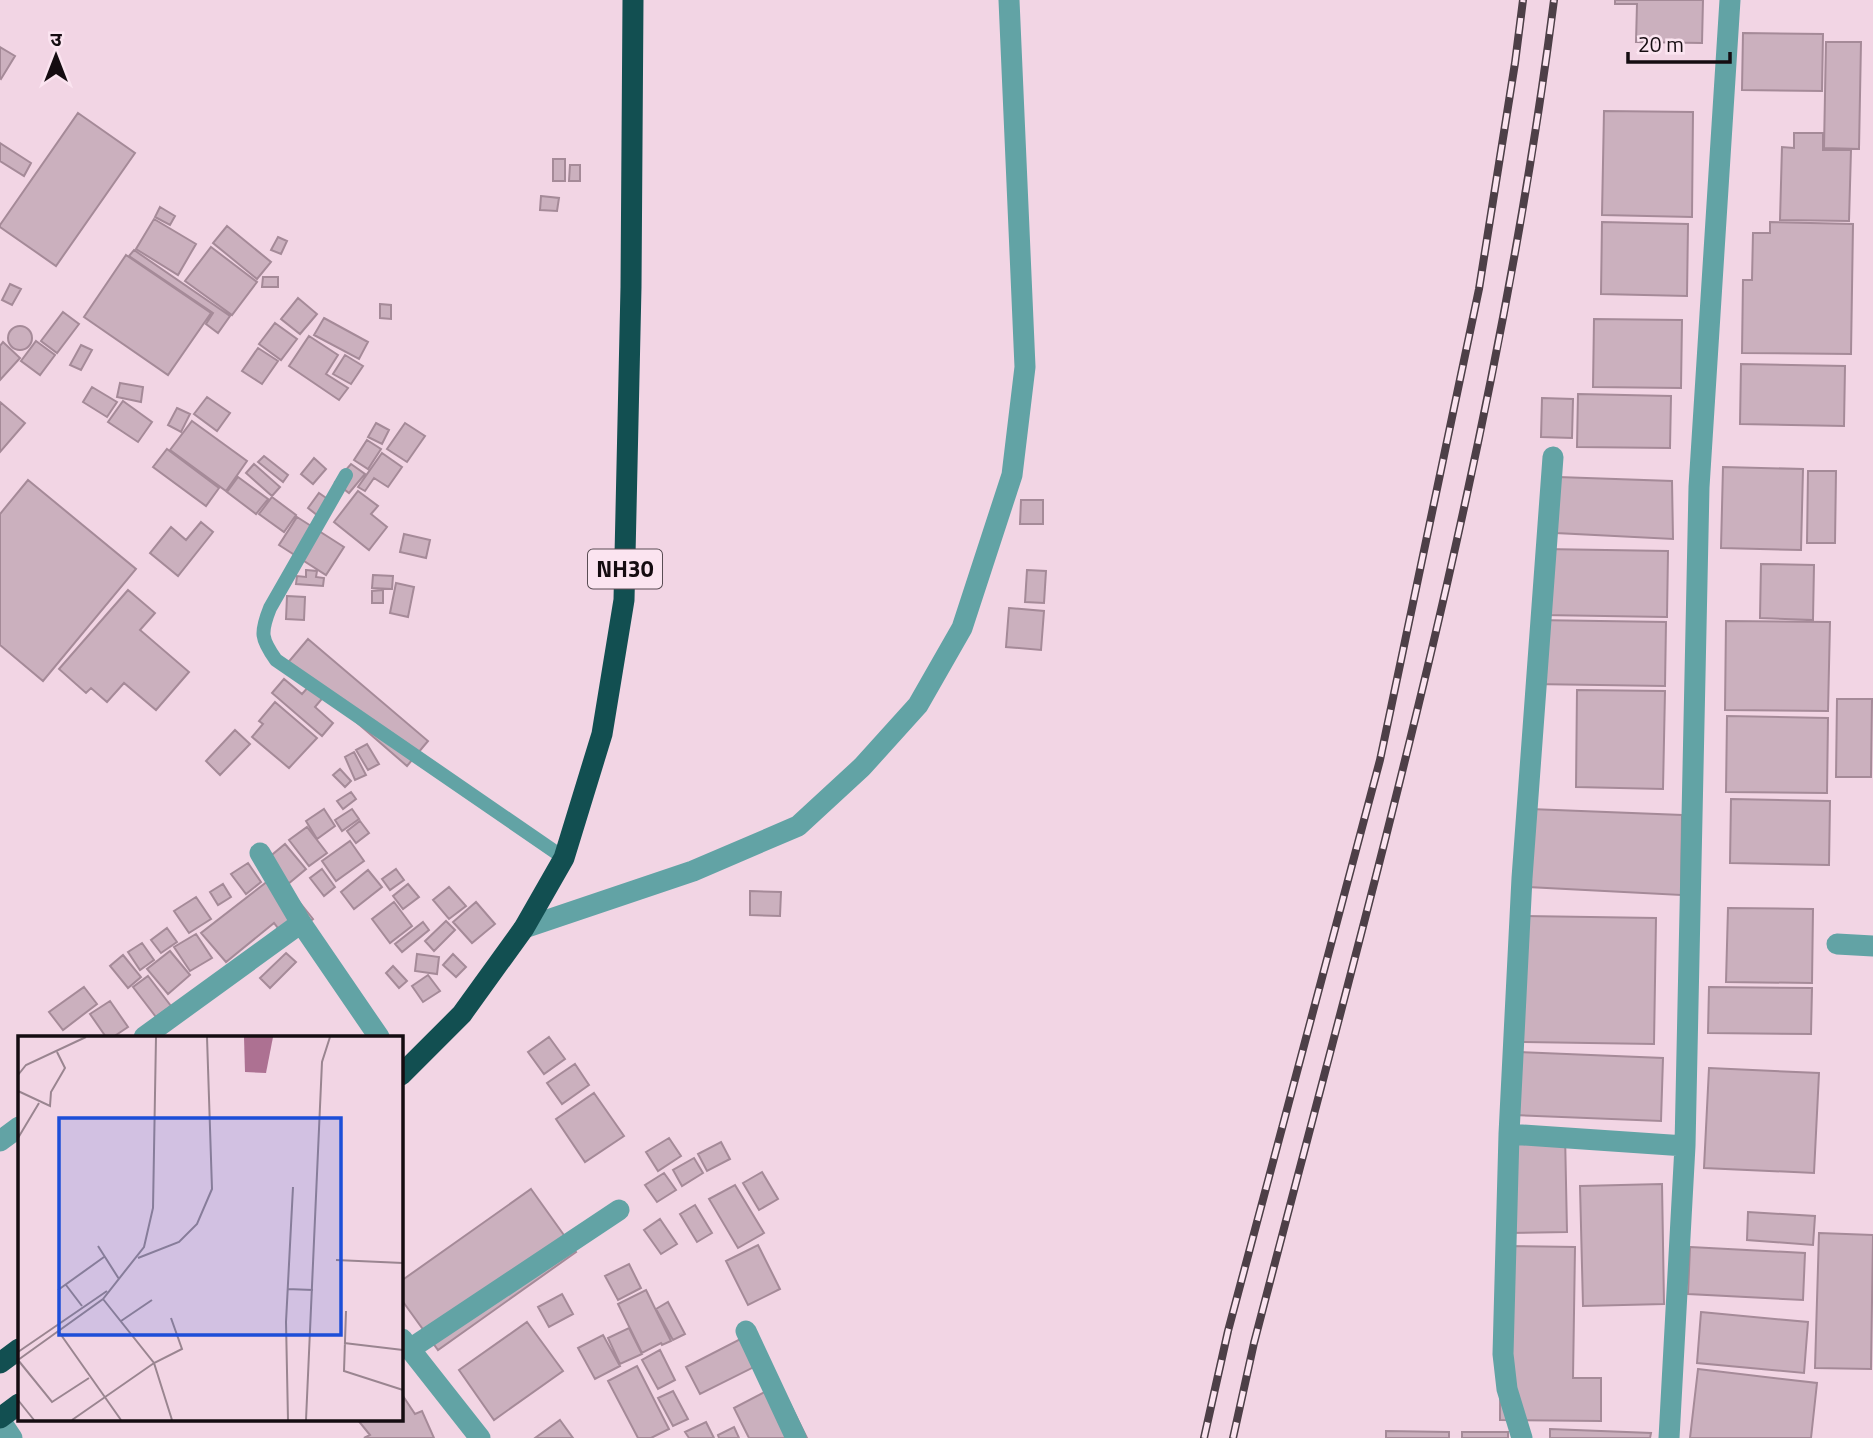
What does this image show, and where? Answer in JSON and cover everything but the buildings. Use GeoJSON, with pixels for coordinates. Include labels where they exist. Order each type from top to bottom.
{"type":"FeatureCollection","features":[{"type":"Feature","properties":{"kind":"highway","name":"NH30"},"geometry":{"type":"LineString","coordinates":[[402,1072],[462,1014],[524,929],[564,858],[602,734],[624,600],[631,287],[633,0]]}},
{"type":"Feature","properties":{"kind":"highway"},"geometry":{"type":"LineString","coordinates":[[0,1363],[18,1350]]}},
{"type":"Feature","properties":{"kind":"highway"},"geometry":{"type":"LineString","coordinates":[[0,1419],[18,1405]]}},
{"type":"Feature","properties":{"kind":"street"},"geometry":{"type":"LineString","coordinates":[[524,929],[693,871],[798,826],[862,767],[918,705],[962,628],[1013,475],[1025,367],[1009,0]]}},
{"type":"Feature","properties":{"kind":"street"},"geometry":{"type":"LineString","coordinates":[[1669,1438],[1685,1146],[1699,487],[1730,0]]}},
{"type":"Feature","properties":{"kind":"street"},"geometry":{"type":"LineString","coordinates":[[1522,1438],[1507,1389],[1503,1354],[1509,1134],[1523,864],[1553,457]]}},
{"type":"Feature","properties":{"kind":"street"},"geometry":{"type":"LineString","coordinates":[[260,853],[302,923],[378,1036]]}},
{"type":"Feature","properties":{"kind":"street"},"geometry":{"type":"LineString","coordinates":[[145,1036],[302,923]]}},
{"type":"Feature","properties":{"kind":"street"},"geometry":{"type":"LineString","coordinates":[[1838,944],[1873,946]]}},
{"type":"Feature","properties":{"kind":"street"},"geometry":{"type":"LineString","coordinates":[[0,1141],[18,1128]]}},
{"type":"Feature","properties":{"kind":"street"},"geometry":{"type":"LineString","coordinates":[[1509,1134],[1685,1146]]}},
{"type":"Feature","properties":{"kind":"street"},"geometry":{"type":"LineString","coordinates":[[480,1438],[405,1343],[619,1210]]}},
{"type":"Feature","properties":{"kind":"street"},"geometry":{"type":"LineString","coordinates":[[746,1331],[796,1438]]}},
{"type":"Feature","properties":{"kind":"street"},"geometry":{"type":"LineString","coordinates":[[0,1419],[12,1438]]}},
{"type":"Feature","properties":{"kind":"lane"},"geometry":{"type":"LineString","coordinates":[[346,475],[270,608],[264,624],[265,644],[276,660],[564,858]]}},
{"type":"Feature","properties":{"kind":"railway"},"geometry":{"type":"LineString","coordinates":[[1204,1438],[1228,1331],[1380,760],[1479,289],[1523,0]]}},
{"type":"Feature","properties":{"kind":"railway"},"geometry":{"type":"LineString","coordinates":[[1233,1438],[1254,1343],[1384,844],[1464,509],[1499,340],[1529,170],[1554,0]]}}]}
